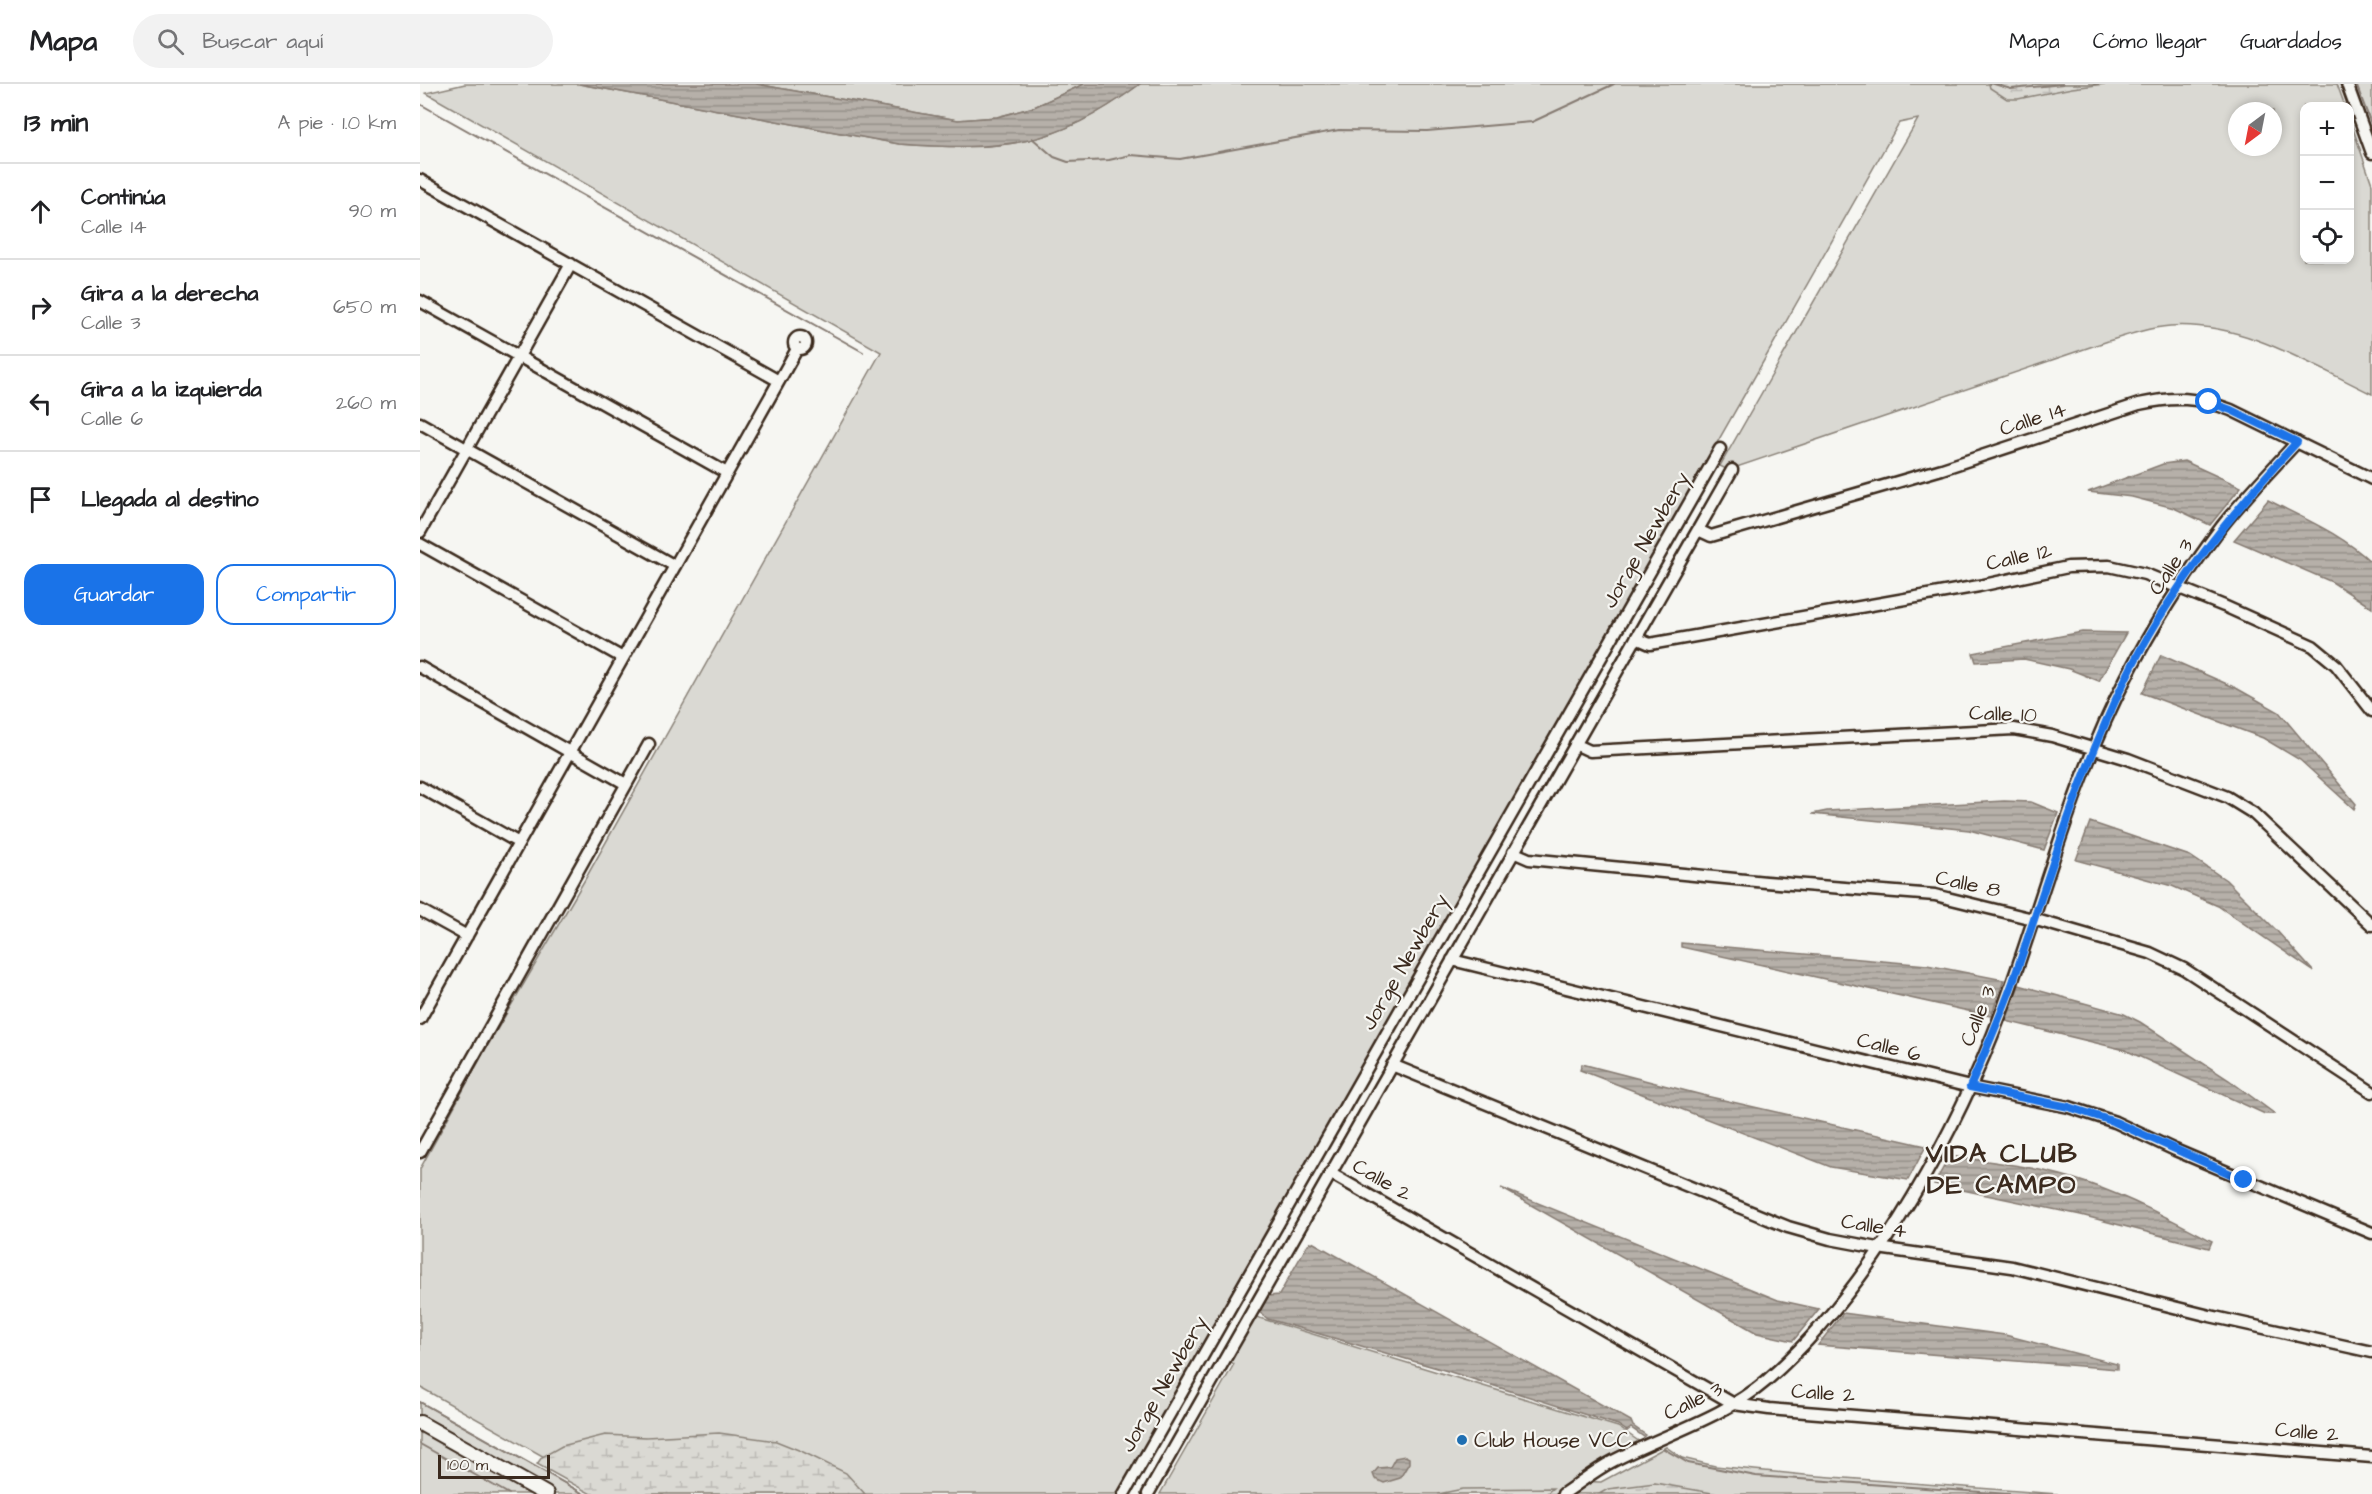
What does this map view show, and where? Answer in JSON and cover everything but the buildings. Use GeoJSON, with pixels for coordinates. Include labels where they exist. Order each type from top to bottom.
{"type":"FeatureCollection","features":[{"type":"Feature","properties":{"kind":"main road"},"geometry":{"type":"LineString","coordinates":[[420,1423],[546,1494]]}},
{"type":"Feature","properties":{"kind":"main road"},"geometry":{"type":"LineString","coordinates":[[523,1481],[530,1494]]}},
{"type":"Feature","properties":{"kind":"street"},"geometry":{"type":"LineString","coordinates":[[2347,84],[2372,153]]}},
{"type":"Feature","properties":{"kind":"street"},"geometry":{"type":"LineString","coordinates":[[420,180],[779,381]]}},
{"type":"Feature","properties":{"kind":"street"},"geometry":{"type":"LineString","coordinates":[[420,532],[464,448],[568,263]]}},
{"type":"Feature","properties":{"kind":"street"},"geometry":{"type":"LineString","coordinates":[[420,300],[727,473]]}},
{"type":"Feature","properties":{"kind":"street"},"geometry":{"type":"LineString","coordinates":[[420,1019],[797,349]]}},
{"type":"Feature","properties":{"kind":"street","name":"Calle 14"},"geometry":{"type":"LineString","coordinates":[[1698,530],[1711,536],[1838,500],[2139,404],[2166,398],[2209,402],[2231,410],[2372,479]]}},
{"type":"Feature","properties":{"kind":"street"},"geometry":{"type":"LineString","coordinates":[[420,423],[675,566]]}},
{"type":"Feature","properties":{"kind":"street","name":"Calle 3"},"geometry":{"type":"LineString","coordinates":[[1563,1494],[1610,1462],[1734,1404],[1765,1381],[1831,1312],[1878,1248],[1930,1167],[1970,1087],[1998,1021],[2055,851],[2094,749],[2126,678],[2155,625],[2223,526],[2297,442]]}},
{"type":"Feature","properties":{"kind":"street"},"geometry":{"type":"LineString","coordinates":[[420,519],[464,448]]}},
{"type":"Feature","properties":{"kind":"street","name":"Jorge Newbery"},"geometry":{"type":"LineString","coordinates":[[1124,1494],[1720,449]]}},
{"type":"Feature","properties":{"kind":"street"},"geometry":{"type":"LineString","coordinates":[[1148,1494],[1732,471]]}},
{"type":"Feature","properties":{"kind":"street"},"geometry":{"type":"LineString","coordinates":[[420,544],[623,658]]}},
{"type":"Feature","properties":{"kind":"street","name":"Calle 12"},"geometry":{"type":"LineString","coordinates":[[1636,638],[1650,644],[1957,590],[2068,567],[2109,566],[2145,574],[2263,622],[2313,646],[2336,665],[2372,711]]}},
{"type":"Feature","properties":{"kind":"street"},"geometry":{"type":"LineString","coordinates":[[420,667],[626,784]]}},
{"type":"Feature","properties":{"kind":"street","name":"Calle 10"},"geometry":{"type":"LineString","coordinates":[[1575,744],[1590,751],[2014,729],[2052,736],[2217,792],[2253,813],[2372,925]]}},
{"type":"Feature","properties":{"kind":"street"},"geometry":{"type":"LineString","coordinates":[[420,1152],[649,744]]}},
{"type":"Feature","properties":{"kind":"street"},"geometry":{"type":"LineString","coordinates":[[420,787],[519,843]]}},
{"type":"Feature","properties":{"kind":"street","name":"Calle 8"},"geometry":{"type":"LineString","coordinates":[[1513,852],[1529,859],[1766,882],[1935,895],[2032,919],[2150,953],[2184,969],[2372,1092]]}},
{"type":"Feature","properties":{"kind":"street"},"geometry":{"type":"LineString","coordinates":[[420,910],[467,936]]}},
{"type":"Feature","properties":{"kind":"street","name":"Calle 6"},"geometry":{"type":"LineString","coordinates":[[1452,960],[1970,1087],[2069,1107],[2115,1122],[2175,1150],[2372,1233]]}},
{"type":"Feature","properties":{"kind":"street","name":"Calle 4"},"geometry":{"type":"LineString","coordinates":[[1392,1065],[1788,1227],[1830,1239],[1878,1248],[2012,1267],[2210,1316],[2372,1352]]}},
{"type":"Feature","properties":{"kind":"street","name":"Calle 2"},"geometry":{"type":"LineString","coordinates":[[1330,1173],[1734,1404],[1770,1409],[2372,1458]]}},
{"type":"Feature","properties":{"kind":"green space"},"geometry":{"type":"Polygon","coordinates":[[[465,84],[579,84],[899,144],[968,147],[1026,141],[1053,133],[1081,121],[1140,84],[2337,84],[2344,102],[2300,102],[2300,264],[2354,264],[2354,132],[2372,184],[2372,394],[2300,358],[2249,337],[2197,326],[2170,326],[2099,344],[1728,470],[1720,466],[1918,119],[1899,123],[1119,1494],[610,1494],[420,1387],[420,1169],[881,352],[426,93],[465,84]]]}},
{"type":"Feature","properties":{"kind":"green space"},"geometry":{"type":"Polygon","coordinates":[[[756,84],[1084,84],[1034,107],[997,117],[958,120],[756,84]]]}},
{"type":"Feature","properties":{"kind":"green space"},"geometry":{"type":"Polygon","coordinates":[[[1989,84],[2105,84],[2007,99],[1990,88],[1989,84]]]}},
{"type":"Feature","properties":{"kind":"green space"},"geometry":{"type":"Polygon","coordinates":[[[2347,84],[2372,84],[2372,153],[2354,102],[2347,84]]]}},
{"type":"Feature","properties":{"kind":"green space"},"geometry":{"type":"Polygon","coordinates":[[[1253,1316],[1618,1427],[1640,1442],[1615,1453],[1573,1481],[1601,1482],[1666,1447],[1682,1458],[1715,1466],[2058,1494],[1160,1494],[1234,1364],[1228,1360],[1253,1316]]]}},
{"type":"Feature","properties":{"kind":"green space"},"geometry":{"type":"Polygon","coordinates":[[[420,1402],[584,1494],[420,1494],[420,1402]]]}},
{"type":"Feature","properties":{"kind":"green space"},"geometry":{"type":"Polygon","coordinates":[[[719,1433],[776,1441],[801,1451],[846,1473],[865,1494],[591,1494],[537,1464],[542,1457],[562,1446],[605,1435],[646,1437],[719,1433]]]}},
{"type":"Feature","properties":{"kind":"green space"},"geometry":{"type":"Polygon","coordinates":[[[1655,1483],[1718,1494],[1599,1494],[1608,1489],[1655,1483]]]}},
{"type":"Feature","properties":{"kind":"green space"},"geometry":{"type":"Polygon","coordinates":[[[1553,1488],[1546,1494],[1438,1494],[1463,1489],[1553,1488]]]}},
{"type":"Feature","properties":{"kind":"shaded area"},"geometry":{"type":"Polygon","coordinates":[[[579,84],[756,84],[958,120],[997,117],[1034,107],[1084,84],[1140,84],[1081,121],[1053,133],[1026,141],[968,147],[899,144],[579,84]]]}},
{"type":"Feature","properties":{"kind":"shaded area"},"geometry":{"type":"Polygon","coordinates":[[[2184,461],[2241,487],[2210,525],[2174,508],[2132,497],[2088,492],[2163,464],[2184,461]]]}},
{"type":"Feature","properties":{"kind":"shaded area"},"geometry":{"type":"Polygon","coordinates":[[[2268,500],[2336,535],[2372,563],[2372,608],[2332,582],[2234,540],[2268,500]]]}},
{"type":"Feature","properties":{"kind":"shaded area"},"geometry":{"type":"Polygon","coordinates":[[[2082,632],[2126,633],[2099,681],[2069,669],[2024,659],[1976,662],[1973,653],[2082,632]]]}},
{"type":"Feature","properties":{"kind":"shaded area"},"geometry":{"type":"Polygon","coordinates":[[[2161,655],[2236,688],[2279,712],[2356,804],[2354,809],[2300,760],[2263,738],[2142,693],[2161,655]]]}},
{"type":"Feature","properties":{"kind":"shaded area"},"geometry":{"type":"Polygon","coordinates":[[[2004,801],[2031,802],[2058,813],[2044,850],[1969,830],[1812,814],[1827,811],[2004,801]]]}},
{"type":"Feature","properties":{"kind":"shaded area"},"geometry":{"type":"Polygon","coordinates":[[[2090,822],[2190,856],[2226,880],[2313,971],[2218,906],[2172,886],[2076,860],[2090,822]]]}},
{"type":"Feature","properties":{"kind":"shaded area"},"geometry":{"type":"Polygon","coordinates":[[[1681,943],[1927,965],[2004,980],[1991,1016],[1681,947],[1681,943]]]}},
{"type":"Feature","properties":{"kind":"shaded area"},"geometry":{"type":"Polygon","coordinates":[[[2019,985],[2124,1014],[2140,1022],[2229,1080],[2275,1114],[2265,1114],[2125,1050],[2006,1021],[2019,985]]]}},
{"type":"Feature","properties":{"kind":"shaded area"},"geometry":{"type":"Polygon","coordinates":[[[1582,1064],[1706,1096],[1926,1146],[1908,1180],[1831,1167],[1580,1070],[1582,1064]]]}},
{"type":"Feature","properties":{"kind":"shaded area"},"geometry":{"type":"Polygon","coordinates":[[[1950,1156],[2021,1166],[2073,1178],[2137,1203],[2212,1241],[2209,1248],[2081,1215],[1934,1184],[1950,1156]]]}},
{"type":"Feature","properties":{"kind":"shaded area"},"geometry":{"type":"Polygon","coordinates":[[[1501,1188],[1778,1300],[1819,1309],[1793,1341],[1757,1333],[1501,1188]]]}},
{"type":"Feature","properties":{"kind":"shaded area"},"geometry":{"type":"Polygon","coordinates":[[[1312,1242],[1631,1421],[1633,1426],[1646,1435],[1644,1437],[1631,1428],[1627,1431],[1618,1425],[1444,1370],[1268,1319],[1258,1311],[1268,1296],[1279,1295],[1308,1244],[1312,1242]]]}},
{"type":"Feature","properties":{"kind":"shaded area"},"geometry":{"type":"Polygon","coordinates":[[[1843,1313],[2005,1335],[2117,1364],[2117,1369],[1818,1345],[1843,1313]]]}},
{"type":"Feature","properties":{"kind":"shaded area"},"geometry":{"type":"Polygon","coordinates":[[[1405,1456],[1409,1458],[1409,1463],[1400,1478],[1384,1483],[1375,1479],[1373,1474],[1378,1468],[1390,1467],[1395,1458],[1405,1456]]]}},
{"type":"Feature","properties":{"kind":"waterway"},"geometry":{"type":"LineString","coordinates":[[1032,138],[1054,157],[1068,162],[1109,160],[1131,155],[1180,159],[1339,130],[1427,131],[1532,122],[1614,84]]}},
{"type":"Feature","properties":{"kind":"waterway"},"geometry":{"type":"LineString","coordinates":[[1994,84],[2011,89],[2063,84]]}},
{"type":"Feature","properties":{"kind":"waterway"},"geometry":{"type":"LineString","coordinates":[[2356,84],[2372,126]]}},
{"type":"Feature","properties":{"kind":"waterway"},"geometry":{"type":"LineString","coordinates":[[420,104],[863,352]]}},
{"type":"Feature","properties":{"kind":"waterway"},"geometry":{"type":"LineString","coordinates":[[1141,1494],[1700,513]]}},
{"type":"Feature","properties":{"kind":"waterway"},"geometry":{"type":"LineString","coordinates":[[420,1402],[584,1494]]}},
{"type":"Feature","properties":{"kind":"waterway"},"geometry":{"type":"LineString","coordinates":[[420,1444],[509,1494]]}},
{"type":"Feature","properties":{"kind":"waterway"},"geometry":{"type":"LineString","coordinates":[[1664,1449],[1688,1463],[1756,1476],[2009,1494]]}},
{"type":"Feature","properties":{"kind":"place","name":"Club House VCC"},"geometry":{"type":"Point","coordinates":[1462,1440]}},
{"type":"Feature","properties":{"kind":"district","name":"VIDA CLUB DE CAMPO"},"geometry":{"type":"Point","coordinates":[2002,1170]}},
{"type":"Feature","properties":{"kind":"route"},"geometry":{"type":"LineString","coordinates":[[2209,402],[2231,410],[2297,442],[2223,526],[2196,563],[2155,625],[2126,678],[2076,794],[2013,981],[1970,1087],[2069,1107],[2115,1122],[2244,1180]]}}]}
